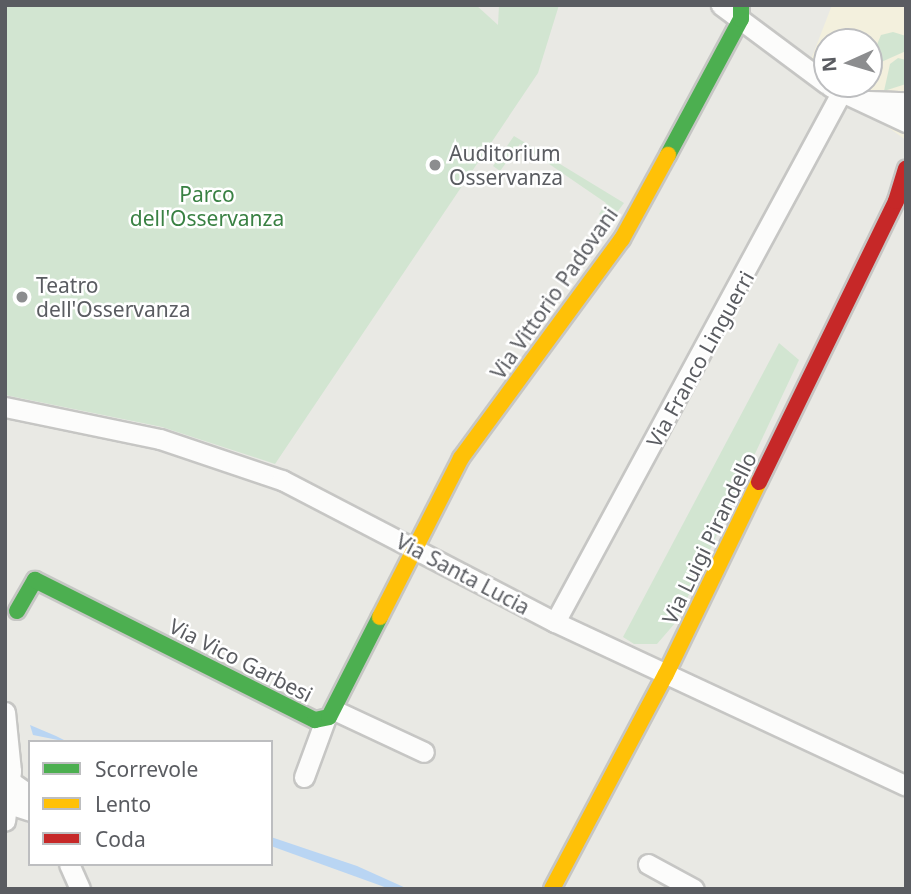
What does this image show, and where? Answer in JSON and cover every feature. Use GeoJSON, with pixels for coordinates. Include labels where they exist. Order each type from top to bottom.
{"type":"FeatureCollection","features":[{"type":"Feature","properties":{"kind":"street"},"geometry":{"type":"LineString","coordinates":[[721,5],[741,12],[813,70]]}},
{"type":"Feature","properties":{"kind":"street","name":"Via Vittorio Padovani"},"geometry":{"type":"LineString","coordinates":[[416,550],[461,458],[622,239],[741,12]]}},
{"type":"Feature","properties":{"kind":"street","name":"Via Franco Linguerri"},"geometry":{"type":"LineString","coordinates":[[555,622],[834,98]]}},
{"type":"Feature","properties":{"kind":"street"},"geometry":{"type":"LineString","coordinates":[[855,98],[906,122]]}},
{"type":"Feature","properties":{"kind":"street"},"geometry":{"type":"LineString","coordinates":[[880,98],[906,103]]}},
{"type":"Feature","properties":{"kind":"street","name":"Via Luigi Pirandello"},"geometry":{"type":"LineString","coordinates":[[552,889],[666,674],[901,195],[906,169]]}},
{"type":"Feature","properties":{"kind":"street","name":"Via Santa Lucia"},"geometry":{"type":"LineString","coordinates":[[5,407],[160,439],[282,480],[555,622],[906,786]]}},
{"type":"Feature","properties":{"kind":"street","name":"Via Vico Garbesi"},"geometry":{"type":"LineString","coordinates":[[17,611],[35,580],[315,720],[329,715],[416,550]]}},
{"type":"Feature","properties":{"kind":"street"},"geometry":{"type":"LineString","coordinates":[[5,712],[10,781],[7,812],[28,811]]}},
{"type":"Feature","properties":{"kind":"street"},"geometry":{"type":"LineString","coordinates":[[304,777],[329,715],[424,752]]}},
{"type":"Feature","properties":{"kind":"street"},"geometry":{"type":"LineString","coordinates":[[10,781],[28,794]]}},
{"type":"Feature","properties":{"kind":"street"},"geometry":{"type":"LineString","coordinates":[[648,864],[694,889]]}},
{"type":"Feature","properties":{"kind":"street"},"geometry":{"type":"LineString","coordinates":[[70,866],[80,889]]}},
{"type":"Feature","properties":{"kind":"shaded area"},"geometry":{"type":"Polygon","coordinates":[[[832,5],[906,5],[906,140],[847,98],[883,98],[883,28],[823,28],[832,5]]]}},
{"type":"Feature","properties":{"kind":"shaded area"},"geometry":{"type":"Polygon","coordinates":[[[813,54],[813,74],[807,70],[813,54]]]}},
{"type":"Feature","properties":{"kind":"green space","name":"Parco dell'Osservanza"},"geometry":{"type":"Polygon","coordinates":[[[5,5],[476,5],[498,25],[499,5],[559,5],[538,73],[275,464],[162,427],[5,395],[5,5]]]}},
{"type":"Feature","properties":{"kind":"green space"},"geometry":{"type":"Polygon","coordinates":[[[893,32],[906,36],[906,51],[883,61],[883,34],[893,32]]]}},
{"type":"Feature","properties":{"kind":"green space"},"geometry":{"type":"Polygon","coordinates":[[[898,58],[906,60],[906,84],[884,91],[890,64],[898,58]]]}},
{"type":"Feature","properties":{"kind":"green space"},"geometry":{"type":"Polygon","coordinates":[[[514,136],[624,203],[609,223],[599,214],[606,203],[520,144],[500,171],[493,166],[514,136]]]}},
{"type":"Feature","properties":{"kind":"green space"},"geometry":{"type":"Polygon","coordinates":[[[779,343],[799,360],[676,622],[657,644],[634,644],[623,637],[779,343]]]}},
{"type":"Feature","properties":{"kind":"water"},"geometry":{"type":"Polygon","coordinates":[[[30,725],[64,740],[58,740],[33,735],[30,725]]]}},
{"type":"Feature","properties":{"kind":"water"},"geometry":{"type":"Polygon","coordinates":[[[273,838],[357,866],[408,889],[390,889],[273,847],[273,838]]]}},
{"type":"Feature","properties":{"kind":"traffic: fast"},"geometry":{"type":"LineString","coordinates":[[668,155],[741,19],[741,5]]}},
{"type":"Feature","properties":{"kind":"traffic: fast"},"geometry":{"type":"LineString","coordinates":[[17,611],[35,580],[315,720],[329,717],[380,617]]}},
{"type":"Feature","properties":{"kind":"traffic: slow"},"geometry":{"type":"LineString","coordinates":[[380,617],[461,458],[622,239],[668,155]]}},
{"type":"Feature","properties":{"kind":"traffic: slow"},"geometry":{"type":"LineString","coordinates":[[552,889],[666,674],[759,482]]}},
{"type":"Feature","properties":{"kind":"traffic: jam"},"geometry":{"type":"LineString","coordinates":[[759,482],[896,201],[906,169]]}},
{"type":"Feature","properties":{"kind":"place","name":"Auditorium Osservanza"},"geometry":{"type":"Point","coordinates":[435,165]}},
{"type":"Feature","properties":{"kind":"place","name":"Teatro dell'Osservanza"},"geometry":{"type":"Point","coordinates":[22,297]}}]}
